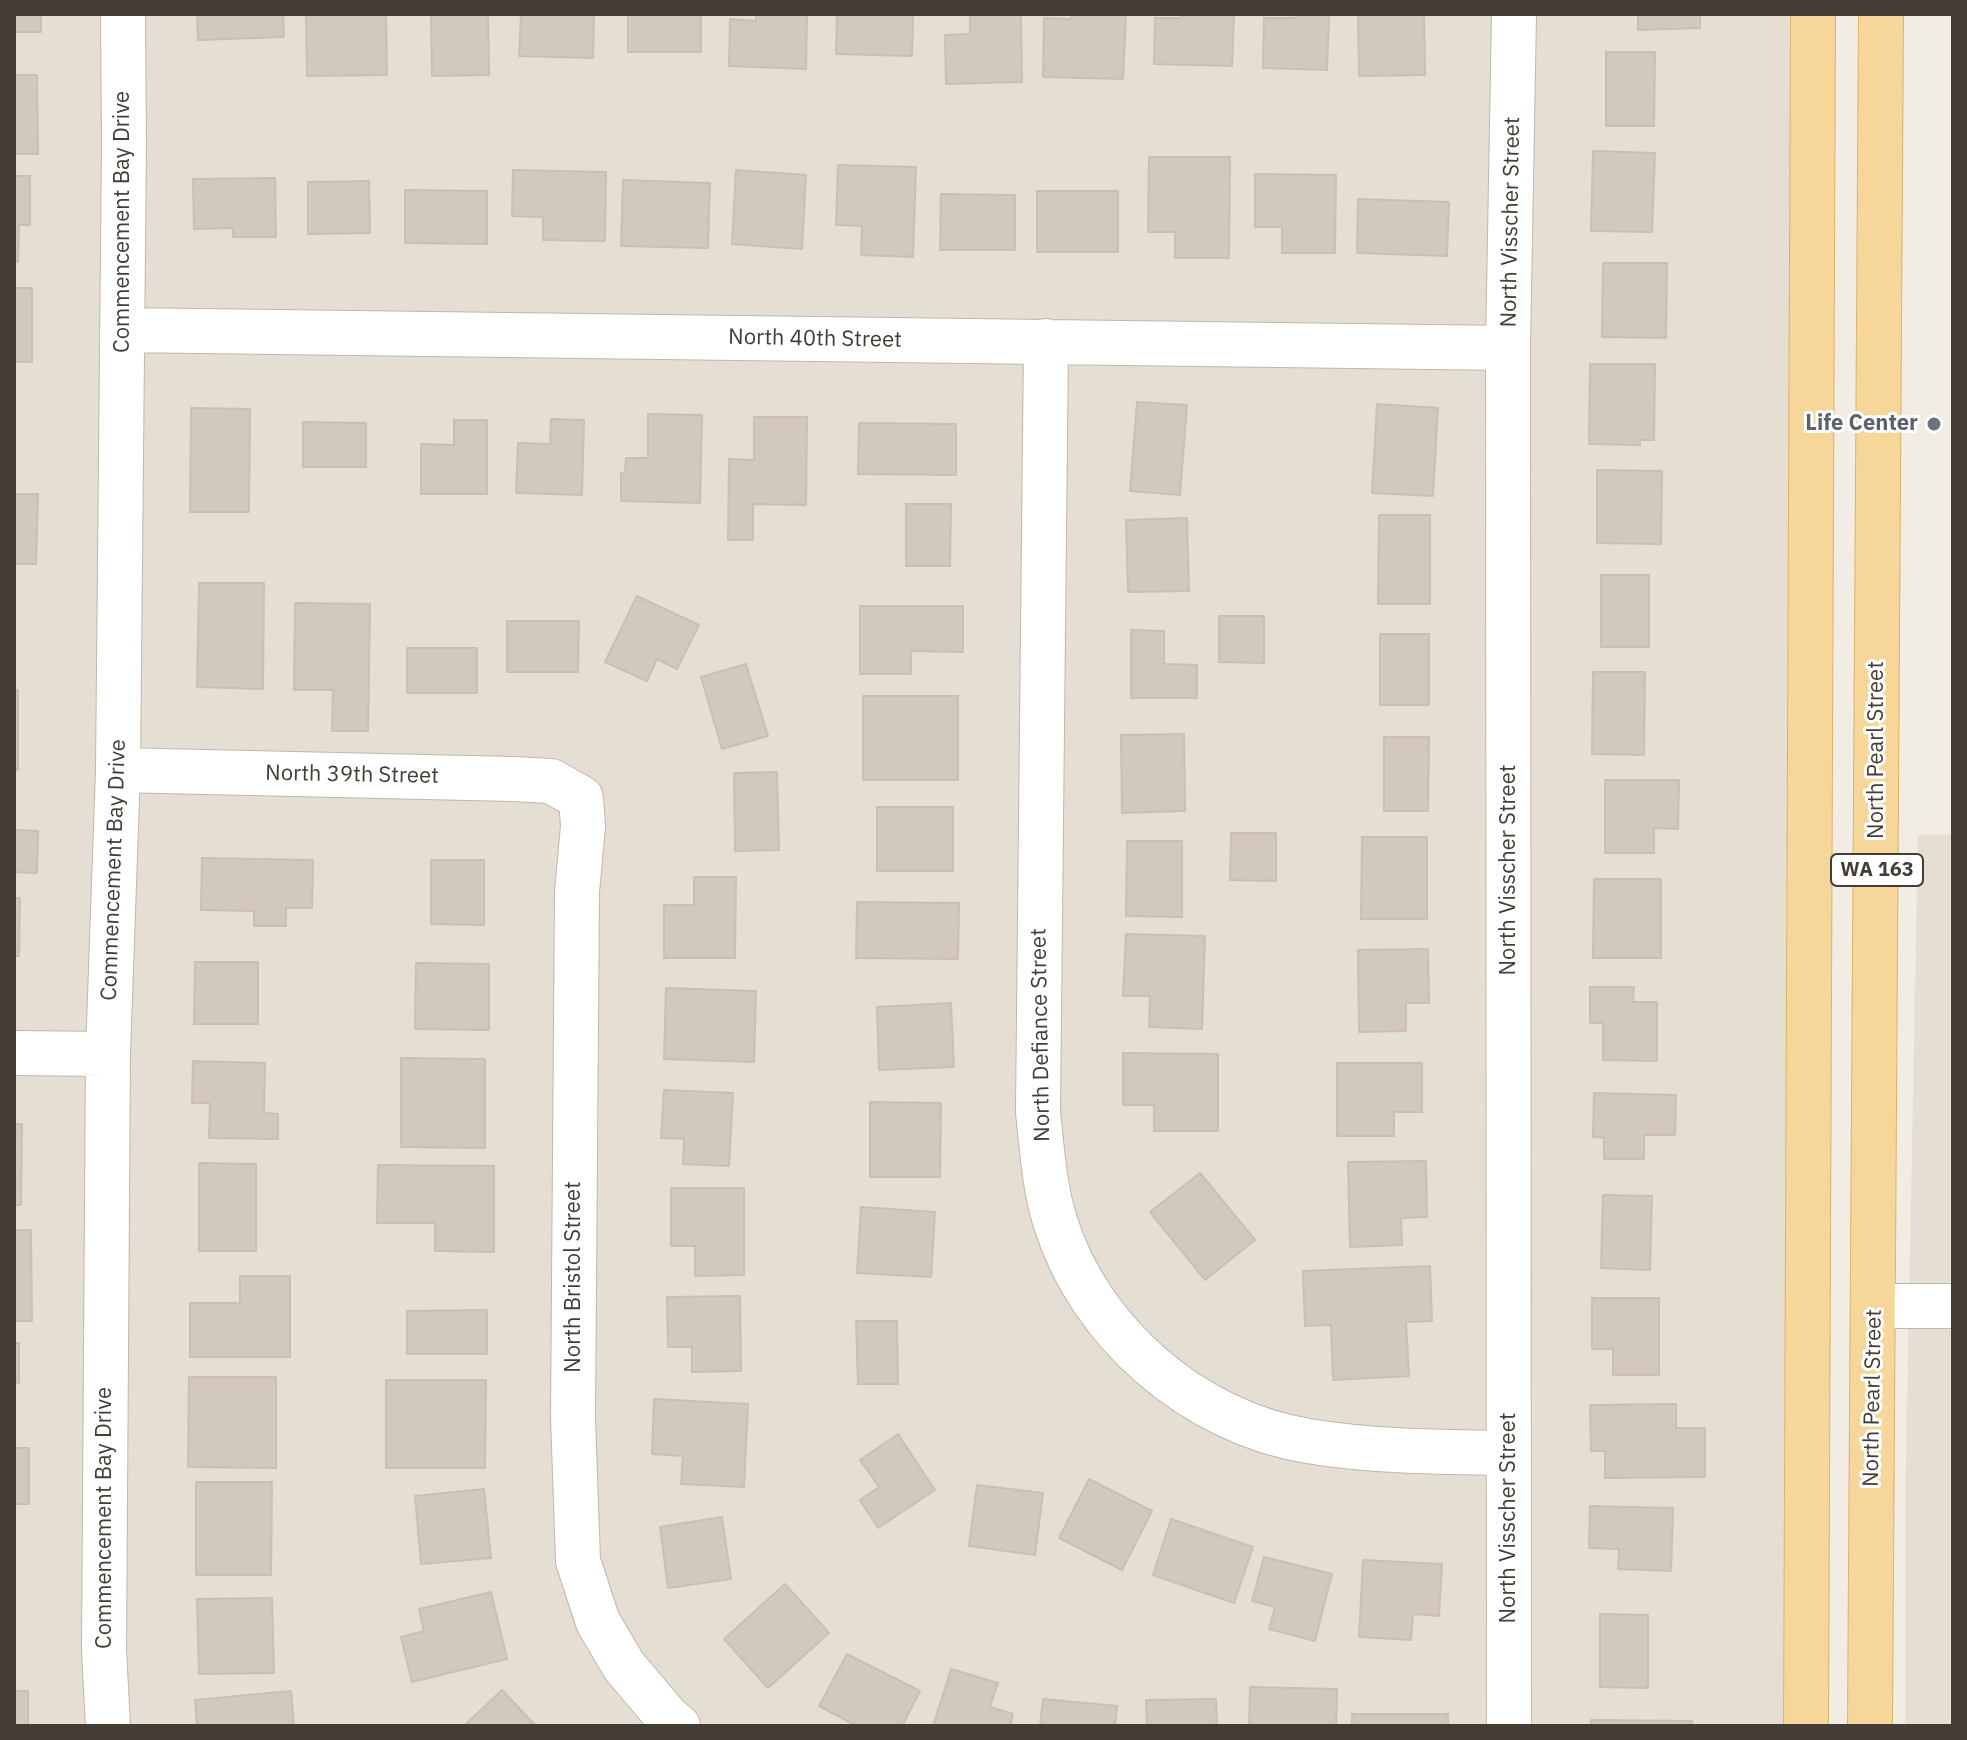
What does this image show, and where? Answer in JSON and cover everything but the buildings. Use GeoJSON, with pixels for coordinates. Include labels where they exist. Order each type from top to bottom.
{"type":"FeatureCollection","features":[{"type":"Feature","properties":{"kind":"main road","name":"WA 163"},"geometry":{"type":"LineString","coordinates":[[1806,1726],[1813,14]]}},
{"type":"Feature","properties":{"kind":"main road","name":"North Pearl Street"},"geometry":{"type":"LineString","coordinates":[[1870,1726],[1881,14]]}},
{"type":"Feature","properties":{"kind":"street","name":"Commencement Bay Drive"},"geometry":{"type":"LineString","coordinates":[[108,1726],[104,1650],[108,1054],[118,770],[123,14]]}},
{"type":"Feature","properties":{"kind":"street","name":"North Visscher Street"},"geometry":{"type":"LineString","coordinates":[[1509,1726],[1508,348],[1514,14]]}},
{"type":"Feature","properties":{"kind":"street","name":"North 40th Street"},"geometry":{"type":"LineString","coordinates":[[122,330],[1508,348]]}},
{"type":"Feature","properties":{"kind":"street","name":"North Defiance Street"},"geometry":{"type":"LineString","coordinates":[[1046,341],[1038,1112],[1046,1180],[1055,1220],[1071,1264],[1090,1297],[1150,1366],[1216,1410],[1276,1433],[1307,1441],[1422,1451],[1509,1453]]}},
{"type":"Feature","properties":{"kind":"street","name":"North 39th Street"},"geometry":{"type":"LineString","coordinates":[[118,770],[551,781],[581,798]]}},
{"type":"Feature","properties":{"kind":"street","name":"North Bristol Street"},"geometry":{"type":"LineString","coordinates":[[581,798],[583,826],[577,892],[573,1417],[578,1561],[598,1622],[624,1666],[678,1726]]}},
{"type":"Feature","properties":{"kind":"street"},"geometry":{"type":"LineString","coordinates":[[14,1053],[108,1054]]}},
{"type":"Feature","properties":{"kind":"street"},"geometry":{"type":"LineString","coordinates":[[1874,1306],[1953,1306]]}},
{"type":"Feature","properties":{"kind":"shaded area"},"geometry":{"type":"Polygon","coordinates":[[[14,14],[1795,14],[1785,1726],[14,1726],[14,14]]]}},
{"type":"Feature","properties":{"kind":"shaded area"},"geometry":{"type":"Polygon","coordinates":[[[1953,834],[1953,1726],[1905,1726],[1905,1511],[1918,835],[1953,834]]]}},
{"type":"Feature","properties":{"kind":"place","name":"Life Center"},"geometry":{"type":"Point","coordinates":[1934,424]}}]}
